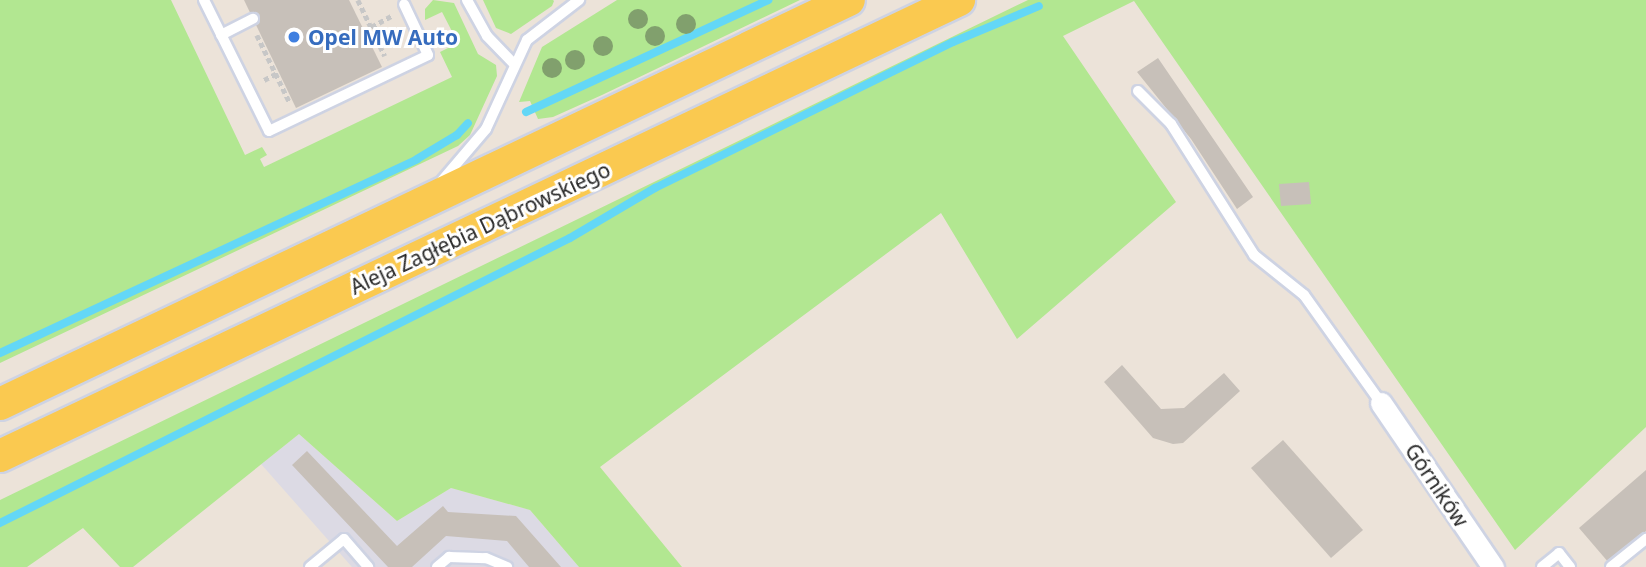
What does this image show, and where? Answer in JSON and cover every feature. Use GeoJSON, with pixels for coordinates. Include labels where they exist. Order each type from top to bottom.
{"type":"FeatureCollection","features":[{"type":"Feature","properties":{"kind":"main road"},"geometry":{"type":"LineString","coordinates":[[0,404],[849,0]]}},
{"type":"Feature","properties":{"kind":"main road","name":"Aleja Zagłębia Dąbrowskiego"},"geometry":{"type":"LineString","coordinates":[[0,456],[959,0]]}},
{"type":"Feature","properties":{"kind":"street","name":"Górników"},"geometry":{"type":"LineString","coordinates":[[1381,403],[1493,567]]}},
{"type":"Feature","properties":{"kind":"lane"},"geometry":{"type":"LineString","coordinates":[[204,0],[269,131],[428,55],[406,1]]}},
{"type":"Feature","properties":{"kind":"lane"},"geometry":{"type":"LineString","coordinates":[[467,0],[486,36],[513,64]]}},
{"type":"Feature","properties":{"kind":"lane"},"geometry":{"type":"LineString","coordinates":[[424,202],[486,129],[513,64],[535,31],[579,0]]}},
{"type":"Feature","properties":{"kind":"lane"},"geometry":{"type":"LineString","coordinates":[[221,35],[251,20]]}},
{"type":"Feature","properties":{"kind":"lane"},"geometry":{"type":"LineString","coordinates":[[1138,91],[1171,124],[1254,255],[1304,295],[1381,403]]}},
{"type":"Feature","properties":{"kind":"lane"},"geometry":{"type":"LineString","coordinates":[[310,567],[344,539],[368,567]]}},
{"type":"Feature","properties":{"kind":"lane"},"geometry":{"type":"LineString","coordinates":[[1611,567],[1646,539]]}},
{"type":"Feature","properties":{"kind":"lane"},"geometry":{"type":"LineString","coordinates":[[1542,567],[1559,553],[1570,567]]}},
{"type":"Feature","properties":{"kind":"lane"},"geometry":{"type":"LineString","coordinates":[[437,567],[449,556],[486,558],[508,567]]}},
{"type":"Feature","properties":{"kind":"path"},"geometry":{"type":"LineString","coordinates":[[358,0],[393,72]]}},
{"type":"Feature","properties":{"kind":"path"},"geometry":{"type":"LineString","coordinates":[[251,20],[297,118]]}},
{"type":"Feature","properties":{"kind":"path"},"geometry":{"type":"LineString","coordinates":[[364,30],[371,27]]}},
{"type":"Feature","properties":{"kind":"shaded area"},"geometry":{"type":"Polygon","coordinates":[[[299,434],[397,521],[451,488],[530,510],[579,567],[352,567],[261,464],[299,434]]]}},
{"type":"Feature","properties":{"kind":"green space"},"geometry":{"type":"Polygon","coordinates":[[[0,0],[171,0],[245,155],[262,147],[267,155],[260,159],[264,167],[452,77],[440,52],[458,43],[442,12],[425,20],[425,9],[433,0],[454,3],[478,54],[496,65],[497,76],[470,135],[458,146],[0,363],[0,0]]]}},
{"type":"Feature","properties":{"kind":"green space"},"geometry":{"type":"Polygon","coordinates":[[[483,0],[554,1],[552,6],[511,34],[496,28],[483,0]]]}},
{"type":"Feature","properties":{"kind":"green space"},"geometry":{"type":"Polygon","coordinates":[[[617,0],[800,0],[602,95],[553,117],[538,119],[530,101],[519,102],[542,47],[617,0]]]}},
{"type":"Feature","properties":{"kind":"green space"},"geometry":{"type":"Polygon","coordinates":[[[1028,0],[1646,0],[1646,427],[1515,550],[1134,1],[1063,36],[1176,202],[1017,339],[941,213],[600,467],[682,567],[579,567],[530,510],[451,488],[397,521],[299,434],[133,567],[120,567],[83,528],[27,567],[0,567],[0,500],[1028,0]]]}},
{"type":"Feature","properties":{"kind":"building"},"geometry":{"type":"Polygon","coordinates":[[[244,0],[349,0],[382,67],[296,108],[244,0]]]}},
{"type":"Feature","properties":{"kind":"building"},"geometry":{"type":"Polygon","coordinates":[[[1158,58],[1253,197],[1237,209],[1191,139],[1137,72],[1158,58]]]}},
{"type":"Feature","properties":{"kind":"building"},"geometry":{"type":"Polygon","coordinates":[[[1309,182],[1311,204],[1281,206],[1279,184],[1309,182]]]}},
{"type":"Feature","properties":{"kind":"building"},"geometry":{"type":"Polygon","coordinates":[[[1122,365],[1161,409],[1184,408],[1224,373],[1240,391],[1183,443],[1173,444],[1153,438],[1104,382],[1122,365]]]}},
{"type":"Feature","properties":{"kind":"building"},"geometry":{"type":"Polygon","coordinates":[[[1283,440],[1363,530],[1331,558],[1251,468],[1283,440]]]}},
{"type":"Feature","properties":{"kind":"building"},"geometry":{"type":"Polygon","coordinates":[[[307,451],[397,546],[443,506],[448,512],[516,516],[561,567],[529,567],[507,541],[446,536],[412,567],[388,567],[292,465],[307,451]]]}},
{"type":"Feature","properties":{"kind":"building"},"geometry":{"type":"Polygon","coordinates":[[[1646,470],[1646,531],[1609,563],[1579,528],[1646,470]]]}},
{"type":"Feature","properties":{"kind":"waterway"},"geometry":{"type":"LineString","coordinates":[[526,112],[768,0]]}},
{"type":"Feature","properties":{"kind":"waterway"},"geometry":{"type":"LineString","coordinates":[[0,523],[570,238],[655,188],[953,42],[1039,6]]}},
{"type":"Feature","properties":{"kind":"waterway"},"geometry":{"type":"LineString","coordinates":[[0,353],[417,159],[457,135],[468,123]]}},
{"type":"Feature","properties":{"kind":"place","name":"Opel MW Auto"},"geometry":{"type":"Point","coordinates":[294,37]}}]}
